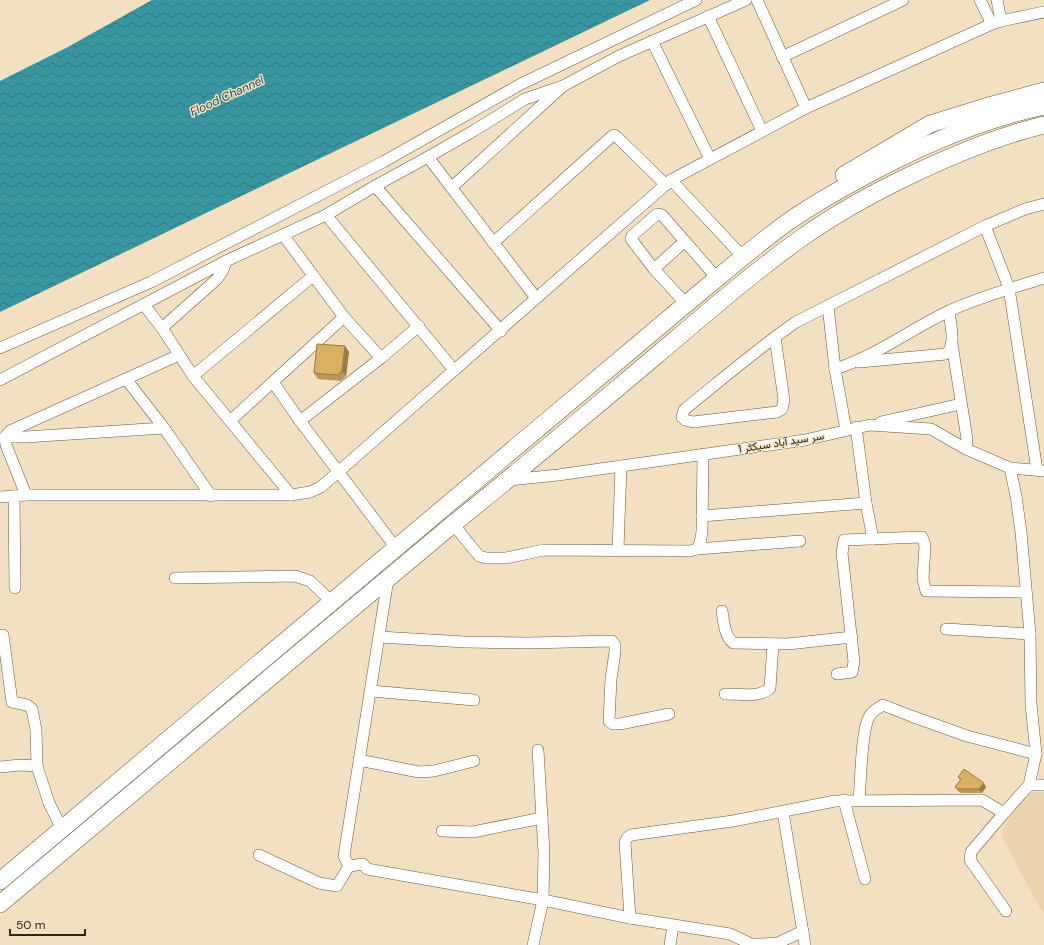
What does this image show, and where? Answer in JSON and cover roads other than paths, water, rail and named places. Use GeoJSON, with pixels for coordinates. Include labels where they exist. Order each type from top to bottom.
{"type":"FeatureCollection","features":[{"type":"Feature","properties":{"kind":"highway"},"geometry":{"type":"LineString","coordinates":[[768,238],[793,209],[877,154],[930,124],[1044,91]]}},
{"type":"Feature","properties":{"kind":"highway"},"geometry":{"type":"LineString","coordinates":[[0,881],[717,278],[786,224],[851,183],[922,146],[981,123],[1044,106]]}},
{"type":"Feature","properties":{"kind":"highway"},"geometry":{"type":"LineString","coordinates":[[0,904],[734,290],[800,239],[846,209],[940,162],[999,137],[1044,124]]}},
{"type":"Feature","properties":{"kind":"highway"},"geometry":{"type":"LineString","coordinates":[[780,254],[804,244],[844,220],[948,164],[1023,138],[1044,133]]}},
{"type":"Feature","properties":{"kind":"street"},"geometry":{"type":"LineString","coordinates":[[0,348],[151,282],[383,162],[521,84],[696,0]]}},
{"type":"Feature","properties":{"kind":"street"},"geometry":{"type":"LineString","coordinates":[[0,380],[226,261],[326,215],[428,157],[525,99],[563,86],[619,56],[746,0]]}},
{"type":"Feature","properties":{"kind":"street"},"geometry":{"type":"LineString","coordinates":[[757,0],[806,108]]}},
{"type":"Feature","properties":{"kind":"street"},"geometry":{"type":"LineString","coordinates":[[782,57],[903,0]]}},
{"type":"Feature","properties":{"kind":"street"},"geometry":{"type":"LineString","coordinates":[[980,0],[996,22]]}},
{"type":"Feature","properties":{"kind":"street"},"geometry":{"type":"LineString","coordinates":[[996,22],[997,0]]}},
{"type":"Feature","properties":{"kind":"street"},"geometry":{"type":"LineString","coordinates":[[0,497],[26,495],[291,496],[310,492],[322,487],[669,182],[806,108],[996,22],[1044,12]]}},
{"type":"Feature","properties":{"kind":"street"},"geometry":{"type":"LineString","coordinates":[[708,16],[762,131]]}},
{"type":"Feature","properties":{"kind":"street"},"geometry":{"type":"LineString","coordinates":[[652,41],[710,159]]}},
{"type":"Feature","properties":{"kind":"street"},"geometry":{"type":"LineString","coordinates":[[452,187],[563,86]]}},
{"type":"Feature","properties":{"kind":"street"},"geometry":{"type":"LineString","coordinates":[[494,243],[611,137],[614,136],[618,137],[669,182],[743,257]]}},
{"type":"Feature","properties":{"kind":"street"},"geometry":{"type":"LineString","coordinates":[[428,157],[536,298]]}},
{"type":"Feature","properties":{"kind":"street"},"geometry":{"type":"LineString","coordinates":[[375,186],[501,331]]}},
{"type":"Feature","properties":{"kind":"street"},"geometry":{"type":"LineString","coordinates":[[775,337],[784,400],[782,409],[777,412],[693,422],[685,420],[682,417],[684,410],[775,337],[796,322],[985,226],[1025,209],[1044,204]]}},
{"type":"Feature","properties":{"kind":"street"},"geometry":{"type":"LineString","coordinates":[[686,304],[654,269],[631,239],[632,236],[652,218],[657,214],[662,215],[717,278]]}},
{"type":"Feature","properties":{"kind":"street"},"geometry":{"type":"LineString","coordinates":[[326,215],[454,370]]}},
{"type":"Feature","properties":{"kind":"street"},"geometry":{"type":"LineString","coordinates":[[985,226],[1009,288],[1041,470]]}},
{"type":"Feature","properties":{"kind":"street"},"geometry":{"type":"LineString","coordinates":[[283,235],[344,317],[381,358]]}},
{"type":"Feature","properties":{"kind":"street"},"geometry":{"type":"LineString","coordinates":[[654,269],[685,241]]}},
{"type":"Feature","properties":{"kind":"street"},"geometry":{"type":"LineString","coordinates":[[162,328],[217,279],[223,270],[226,261]]}},
{"type":"Feature","properties":{"kind":"street"},"geometry":{"type":"LineString","coordinates":[[193,376],[314,276]]}},
{"type":"Feature","properties":{"kind":"street"},"geometry":{"type":"LineString","coordinates":[[855,363],[949,311],[1009,288],[1044,278]]}},
{"type":"Feature","properties":{"kind":"street"},"geometry":{"type":"LineString","coordinates":[[144,305],[162,328],[193,376],[291,496]]}},
{"type":"Feature","properties":{"kind":"street"},"geometry":{"type":"LineString","coordinates":[[828,306],[835,369],[851,428],[873,539]]}},
{"type":"Feature","properties":{"kind":"street"},"geometry":{"type":"LineString","coordinates":[[949,311],[952,344],[967,439],[966,449]]}},
{"type":"Feature","properties":{"kind":"street"},"geometry":{"type":"LineString","coordinates":[[230,421],[344,317]]}},
{"type":"Feature","properties":{"kind":"street"},"geometry":{"type":"LineString","coordinates":[[300,421],[381,358],[419,326]]}},
{"type":"Feature","properties":{"kind":"street"},"geometry":{"type":"LineString","coordinates":[[835,369],[855,363],[946,354],[950,350],[952,344]]}},
{"type":"Feature","properties":{"kind":"street"},"geometry":{"type":"LineString","coordinates":[[26,495],[6,445],[5,437],[10,431],[179,355]]}},
{"type":"Feature","properties":{"kind":"street"},"geometry":{"type":"LineString","coordinates":[[126,379],[164,428],[211,496]]}},
{"type":"Feature","properties":{"kind":"street"},"geometry":{"type":"LineString","coordinates":[[273,382],[300,421],[396,548]]}},
{"type":"Feature","properties":{"kind":"street"},"geometry":{"type":"LineString","coordinates":[[870,425],[961,404]]}},
{"type":"Feature","properties":{"kind":"street","name":"سر سید آباد سیکٹر 1"},"geometry":{"type":"LineString","coordinates":[[508,480],[558,475],[805,440],[851,428],[870,425],[931,429],[966,449],[1010,468],[1041,470]]}},
{"type":"Feature","properties":{"kind":"street"},"geometry":{"type":"LineString","coordinates":[[5,437],[164,428]]}},
{"type":"Feature","properties":{"kind":"street"},"geometry":{"type":"LineString","coordinates":[[697,549],[700,542],[702,516],[703,454]]}},
{"type":"Feature","properties":{"kind":"street"},"geometry":{"type":"LineString","coordinates":[[618,550],[621,466]]}},
{"type":"Feature","properties":{"kind":"street"},"geometry":{"type":"LineString","coordinates":[[1006,911],[970,860],[971,852],[1028,784],[1036,754],[1031,704],[1030,634],[1021,532],[1010,468]]}},
{"type":"Feature","properties":{"kind":"street"},"geometry":{"type":"LineString","coordinates":[[14,496],[15,588]]}},
{"type":"Feature","properties":{"kind":"street"},"geometry":{"type":"LineString","coordinates":[[702,516],[866,503]]}},
{"type":"Feature","properties":{"kind":"street"},"geometry":{"type":"LineString","coordinates":[[454,524],[479,556],[486,558],[506,558],[544,550],[690,551],[697,549],[800,541]]}},
{"type":"Feature","properties":{"kind":"street"},"geometry":{"type":"LineString","coordinates":[[837,674],[852,672],[854,662],[842,553],[844,540],[922,537],[925,545],[923,579],[926,591],[1026,592]]}},
{"type":"Feature","properties":{"kind":"street"},"geometry":{"type":"LineString","coordinates":[[175,578],[295,576],[310,581],[332,602]]}},
{"type":"Feature","properties":{"kind":"street"},"geometry":{"type":"LineString","coordinates":[[349,866],[344,856],[388,579]]}},
{"type":"Feature","properties":{"kind":"street"},"geometry":{"type":"LineString","coordinates":[[722,611],[726,635],[733,643],[773,644],[852,637]]}},
{"type":"Feature","properties":{"kind":"street"},"geometry":{"type":"LineString","coordinates":[[946,629],[1030,634]]}},
{"type":"Feature","properties":{"kind":"street"},"geometry":{"type":"LineString","coordinates":[[3,635],[12,702],[26,705],[32,709],[36,730],[37,766],[49,803],[62,829]]}},
{"type":"Feature","properties":{"kind":"street"},"geometry":{"type":"LineString","coordinates":[[379,637],[465,642],[529,643],[612,641],[615,645],[615,652],[611,679],[609,721],[613,724],[620,724],[669,714]]}},
{"type":"Feature","properties":{"kind":"street"},"geometry":{"type":"LineString","coordinates":[[725,694],[760,694],[766,692],[770,688],[773,644]]}},
{"type":"Feature","properties":{"kind":"street"},"geometry":{"type":"LineString","coordinates":[[371,691],[474,700]]}},
{"type":"Feature","properties":{"kind":"street"},"geometry":{"type":"LineString","coordinates":[[859,800],[864,735],[869,717],[874,710],[883,705],[968,736],[1036,754]]}},
{"type":"Feature","properties":{"kind":"street"},"geometry":{"type":"LineString","coordinates":[[533,945],[543,900],[544,853],[538,750]]}},
{"type":"Feature","properties":{"kind":"street"},"geometry":{"type":"LineString","coordinates":[[359,760],[419,772],[434,771],[474,761]]}},
{"type":"Feature","properties":{"kind":"street"},"geometry":{"type":"LineString","coordinates":[[0,766],[37,766]]}},
{"type":"Feature","properties":{"kind":"street"},"geometry":{"type":"LineString","coordinates":[[1028,784],[1044,785]]}},
{"type":"Feature","properties":{"kind":"street"},"geometry":{"type":"LineString","coordinates":[[630,918],[625,843],[627,838],[631,836],[733,821],[783,812],[835,800],[982,800],[1004,813]]}},
{"type":"Feature","properties":{"kind":"street"},"geometry":{"type":"LineString","coordinates":[[844,800],[865,879]]}},
{"type":"Feature","properties":{"kind":"street"},"geometry":{"type":"LineString","coordinates":[[783,812],[804,931],[805,945]]}},
{"type":"Feature","properties":{"kind":"street"},"geometry":{"type":"LineString","coordinates":[[442,831],[473,832],[542,818]]}},
{"type":"Feature","properties":{"kind":"street"},"geometry":{"type":"LineString","coordinates":[[259,855],[319,883],[337,886],[349,866]]}},
{"type":"Feature","properties":{"kind":"street"},"geometry":{"type":"LineString","coordinates":[[349,866],[363,864],[367,869],[543,900],[673,926],[730,934],[751,944],[778,943],[804,931]]}},
{"type":"Feature","properties":{"kind":"street"},"geometry":{"type":"LineString","coordinates":[[670,945],[673,926]]}},
{"type":"Feature","properties":{"kind":"water","name":"Flood Channel"},"geometry":{"type":"Polygon","coordinates":[[[152,0],[650,0],[0,312],[0,81],[66,48],[152,0]]]}}]}
